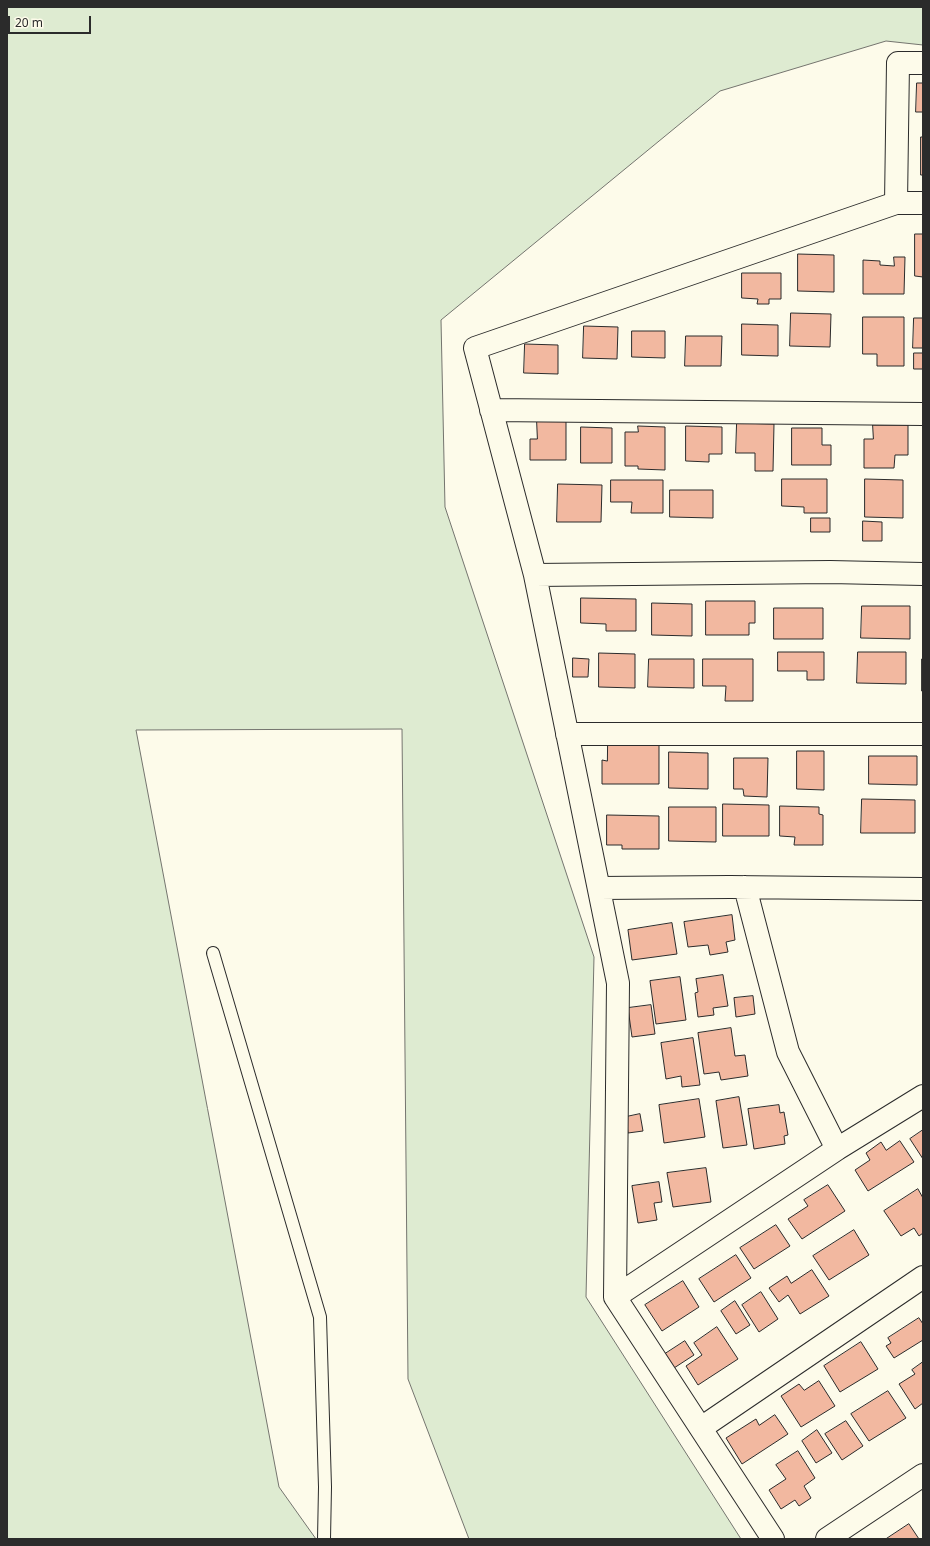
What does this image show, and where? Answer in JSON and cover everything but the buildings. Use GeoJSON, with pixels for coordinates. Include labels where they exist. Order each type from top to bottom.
{"type":"FeatureCollection","features":[{"type":"Feature","properties":{"kind":"street"},"geometry":{"type":"LineString","coordinates":[[896,203],[898,63],[923,63]]}},
{"type":"Feature","properties":{"kind":"street"},"geometry":{"type":"LineString","coordinates":[[773,1539],[616,1297],[618,983],[535,575],[475,348],[896,203],[923,204]]}},
{"type":"Feature","properties":{"kind":"street"},"geometry":{"type":"LineString","coordinates":[[491,410],[923,414]]}},
{"type":"Feature","properties":{"kind":"street"},"geometry":{"type":"LineString","coordinates":[[535,575],[830,572],[923,574]]}},
{"type":"Feature","properties":{"kind":"street"},"geometry":{"type":"LineString","coordinates":[[567,734],[923,734]]}},
{"type":"Feature","properties":{"kind":"street"},"geometry":{"type":"LineString","coordinates":[[599,888],[745,887],[923,889]]}},
{"type":"Feature","properties":{"kind":"street"},"geometry":{"type":"LineString","coordinates":[[745,887],[788,1052],[837,1149]]}},
{"type":"Feature","properties":{"kind":"street"},"geometry":{"type":"LineString","coordinates":[[616,1297],[837,1149],[923,1096]]}},
{"type":"Feature","properties":{"kind":"street"},"geometry":{"type":"LineString","coordinates":[[701,1428],[923,1277]]}},
{"type":"Feature","properties":{"kind":"street"},"geometry":{"type":"LineString","coordinates":[[827,1539],[923,1475]]}},
{"type":"Feature","properties":{"kind":"lane"},"geometry":{"type":"LineString","coordinates":[[213,953],[320,1317],[325,1487],[324,1539]]}},
{"type":"Feature","properties":{"kind":"green space"},"geometry":{"type":"Polygon","coordinates":[[[7,7],[923,7],[923,45],[886,41],[720,91],[441,320],[445,507],[594,957],[586,1297],[741,1539],[469,1539],[408,1379],[402,729],[136,730],[279,1487],[316,1539],[7,1539],[7,7]]]}}]}
